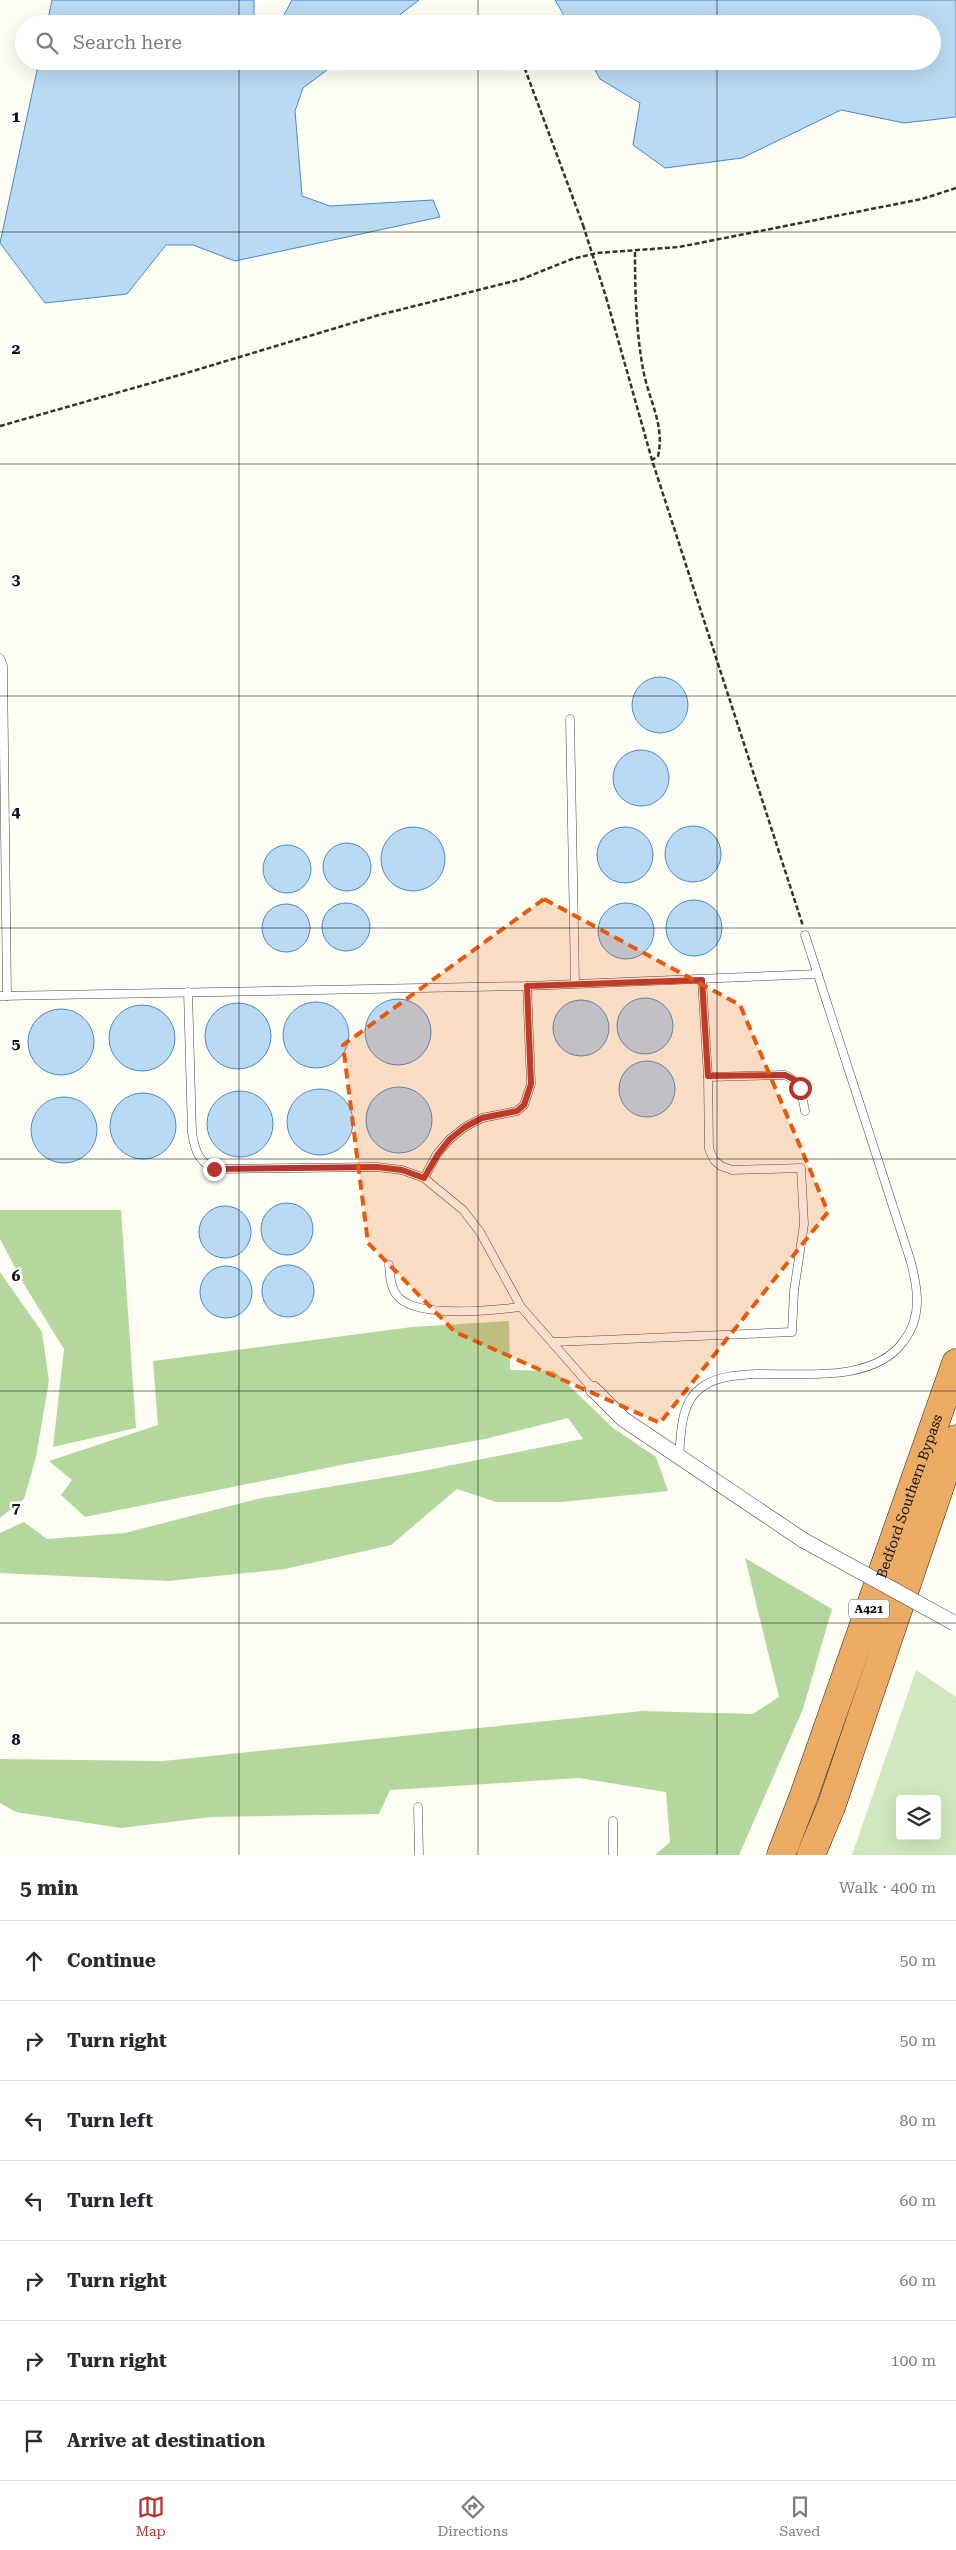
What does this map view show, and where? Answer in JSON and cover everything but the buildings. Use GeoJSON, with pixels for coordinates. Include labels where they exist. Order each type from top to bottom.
{"type":"FeatureCollection","features":[{"type":"Feature","properties":{"kind":"highway","name":"Bedford Southern Bypass"},"geometry":{"type":"LineString","coordinates":[[781,1855],[803,1798],[956,1363]]}},
{"type":"Feature","properties":{"kind":"highway","name":"Bedford Southern Bypass"},"geometry":{"type":"LineString","coordinates":[[811,1855],[831,1807],[956,1439]]}},
{"type":"Feature","properties":{"kind":"street"},"geometry":{"type":"LineString","coordinates":[[593,1389],[623,1419],[679,1459],[804,1540],[955,1624]]}},
{"type":"Feature","properties":{"kind":"lane"},"geometry":{"type":"LineString","coordinates":[[0,658],[3,666],[4,996],[527,986],[818,974]]}},
{"type":"Feature","properties":{"kind":"lane"},"geometry":{"type":"LineString","coordinates":[[570,719],[575,983]]}},
{"type":"Feature","properties":{"kind":"lane"},"geometry":{"type":"LineString","coordinates":[[679,1459],[681,1424],[687,1405],[700,1388],[718,1379],[746,1375],[851,1371],[878,1364],[895,1353],[908,1335],[916,1314],[918,1289],[910,1259],[805,935]]}},
{"type":"Feature","properties":{"kind":"lane"},"geometry":{"type":"LineString","coordinates":[[554,1342],[792,1332],[794,1292],[804,1224],[801,1168],[732,1170],[721,1166],[714,1160],[708,1149],[708,1076],[702,980]]}},
{"type":"Feature","properties":{"kind":"lane"},"geometry":{"type":"LineString","coordinates":[[424,1178],[438,1154],[450,1139],[465,1127],[482,1118],[517,1111],[524,1105],[531,1084],[527,986]]}},
{"type":"Feature","properties":{"kind":"lane"},"geometry":{"type":"LineString","coordinates":[[188,992],[192,1133],[196,1153],[204,1164],[214,1169],[377,1167],[402,1170],[424,1178],[463,1210],[480,1232],[521,1307],[554,1342],[593,1389]]}},
{"type":"Feature","properties":{"kind":"lane"},"geometry":{"type":"LineString","coordinates":[[708,1076],[785,1075],[793,1079],[800,1088],[805,1111]]}},
{"type":"Feature","properties":{"kind":"lane"},"geometry":{"type":"LineString","coordinates":[[389,1265],[395,1294],[406,1304],[416,1308],[457,1311],[521,1307]]}},
{"type":"Feature","properties":{"kind":"lane"},"geometry":{"type":"LineString","coordinates":[[418,1807],[419,1855]]}},
{"type":"Feature","properties":{"kind":"lane"},"geometry":{"type":"LineString","coordinates":[[613,1820],[613,1855]]}},
{"type":"Feature","properties":{"kind":"path"},"geometry":{"type":"LineString","coordinates":[[525,70],[583,224],[652,460],[805,935]]}},
{"type":"Feature","properties":{"kind":"path"},"geometry":{"type":"LineString","coordinates":[[0,426],[183,374],[379,315],[522,279],[572,259],[597,253],[635,252],[679,246],[823,220],[922,199],[956,188]]}},
{"type":"Feature","properties":{"kind":"path"},"geometry":{"type":"LineString","coordinates":[[635,252],[636,302],[644,375],[658,421],[662,443],[658,456],[652,460]]}},
{"type":"Feature","properties":{"kind":"highlighted area"},"geometry":{"type":"Polygon","coordinates":[[[544,899],[740,1005],[828,1212],[660,1423],[455,1332],[368,1243],[343,1045],[544,899]]]}},
{"type":"Feature","properties":{"kind":"green space"},"geometry":{"type":"Polygon","coordinates":[[[0,1210],[121,1210],[136,1428],[53,1447],[64,1349],[25,1286],[0,1239],[0,1210]]]}},
{"type":"Feature","properties":{"kind":"green space"},"geometry":{"type":"Polygon","coordinates":[[[0,1272],[42,1332],[49,1381],[36,1457],[24,1499],[0,1518],[0,1272]]]}},
{"type":"Feature","properties":{"kind":"green space"},"geometry":{"type":"Polygon","coordinates":[[[509,1321],[510,1370],[554,1371],[613,1428],[656,1457],[668,1491],[562,1502],[496,1502],[457,1489],[391,1545],[285,1569],[168,1581],[0,1573],[0,1533],[24,1522],[47,1539],[125,1533],[257,1499],[418,1472],[583,1439],[568,1418],[485,1439],[346,1464],[85,1517],[61,1495],[72,1480],[49,1461],[158,1425],[153,1361],[412,1327],[509,1321]]]}},
{"type":"Feature","properties":{"kind":"green space"},"geometry":{"type":"Polygon","coordinates":[[[745,1558],[832,1609],[803,1709],[739,1855],[655,1855],[670,1842],[666,1792],[579,1778],[390,1790],[379,1814],[211,1817],[121,1828],[16,1812],[0,1803],[0,1759],[163,1761],[642,1711],[753,1714],[779,1697],[745,1558]]]}},
{"type":"Feature","properties":{"kind":"green space"},"geometry":{"type":"Polygon","coordinates":[[[916,1670],[956,1697],[956,1855],[852,1855],[916,1670]]]}},
{"type":"Feature","properties":{"kind":"water"},"geometry":{"type":"Polygon","coordinates":[[[52,0],[254,0],[254,15],[49,15],[52,0]]]}},
{"type":"Feature","properties":{"kind":"water"},"geometry":{"type":"Polygon","coordinates":[[[292,0],[419,0],[400,15],[284,15],[292,0]]]}},
{"type":"Feature","properties":{"kind":"water"},"geometry":{"type":"Polygon","coordinates":[[[555,0],[956,0],[956,117],[904,123],[841,110],[742,158],[665,168],[633,145],[640,103],[600,79],[595,70],[941,70],[941,15],[564,15],[555,0]]]}},
{"type":"Feature","properties":{"kind":"water"},"geometry":{"type":"Polygon","coordinates":[[[37,70],[327,70],[303,88],[295,111],[302,196],[330,206],[433,200],[440,217],[235,261],[193,245],[166,245],[127,294],[45,303],[0,243],[37,70]]]}},
{"type":"Feature","properties":{"kind":"water"},"geometry":{"type":"Polygon","coordinates":[[[660,677],[671,679],[680,685],[686,694],[688,705],[686,716],[680,725],[671,731],[660,733],[649,731],[640,725],[634,716],[632,705],[634,694],[640,685],[649,679],[660,677]]]}},
{"type":"Feature","properties":{"kind":"water"},"geometry":{"type":"Polygon","coordinates":[[[641,750],[652,752],[661,758],[667,767],[669,778],[667,789],[661,798],[652,804],[641,806],[630,804],[621,798],[615,789],[613,778],[615,767],[621,758],[630,752],[641,750]]]}},
{"type":"Feature","properties":{"kind":"water"},"geometry":{"type":"Polygon","coordinates":[[[693,826],[704,828],[713,834],[719,843],[721,854],[719,865],[713,874],[704,880],[693,882],[682,880],[673,874],[667,865],[665,854],[667,843],[673,834],[682,828],[693,826]]]}},
{"type":"Feature","properties":{"kind":"water"},"geometry":{"type":"Polygon","coordinates":[[[407,827],[419,827],[436,836],[443,847],[445,859],[443,871],[436,882],[419,891],[407,891],[395,886],[386,877],[381,865],[381,853],[386,841],[395,832],[407,827]]]}},
{"type":"Feature","properties":{"kind":"water"},"geometry":{"type":"Polygon","coordinates":[[[625,827],[636,829],[645,835],[651,844],[653,855],[651,866],[645,875],[636,881],[625,883],[614,881],[605,875],[599,866],[597,855],[599,844],[605,835],[614,829],[625,827]]]}},
{"type":"Feature","properties":{"kind":"water"},"geometry":{"type":"Polygon","coordinates":[[[342,843],[352,843],[361,847],[367,853],[370,858],[370,876],[361,887],[352,891],[342,891],[333,887],[327,881],[323,872],[323,862],[327,853],[333,847],[342,843]]]}},
{"type":"Feature","properties":{"kind":"water"},"geometry":{"type":"Polygon","coordinates":[[[282,845],[292,845],[301,849],[307,855],[310,860],[310,878],[301,889],[292,893],[282,893],[273,889],[267,883],[263,874],[263,864],[267,855],[273,849],[282,845]]]}},
{"type":"Feature","properties":{"kind":"water"},"geometry":{"type":"Polygon","coordinates":[[[694,900],[705,902],[714,908],[720,917],[722,928],[720,939],[714,948],[705,954],[694,956],[683,954],[674,948],[668,939],[666,928],[668,917],[674,908],[683,902],[694,900]]]}},
{"type":"Feature","properties":{"kind":"water"},"geometry":{"type":"Polygon","coordinates":[[[341,903],[351,903],[360,907],[366,913],[369,918],[369,936],[360,947],[351,951],[341,951],[332,947],[326,941],[322,932],[322,922],[326,913],[332,907],[341,903]]]}},
{"type":"Feature","properties":{"kind":"water"},"geometry":{"type":"Polygon","coordinates":[[[626,903],[637,905],[646,911],[652,920],[654,931],[652,942],[646,951],[637,957],[626,959],[615,957],[606,951],[600,942],[598,931],[600,920],[606,911],[615,905],[626,903]]]}},
{"type":"Feature","properties":{"kind":"water"},"geometry":{"type":"Polygon","coordinates":[[[281,904],[291,904],[300,908],[306,914],[309,919],[309,937],[300,948],[291,952],[281,952],[272,948],[266,942],[262,933],[262,923],[266,914],[272,908],[281,904]]]}},
{"type":"Feature","properties":{"kind":"water"},"geometry":{"type":"Polygon","coordinates":[[[645,998],[656,1000],[665,1006],[671,1015],[673,1026],[671,1037],[665,1046],[656,1052],[645,1054],[634,1052],[625,1046],[619,1037],[617,1026],[619,1015],[625,1006],[634,1000],[645,998]]]}},
{"type":"Feature","properties":{"kind":"water"},"geometry":{"type":"Polygon","coordinates":[[[398,999],[411,1002],[421,1009],[428,1019],[431,1032],[428,1045],[421,1055],[411,1062],[398,1065],[385,1062],[375,1055],[368,1045],[365,1032],[368,1019],[375,1009],[385,1002],[398,999]]]}},
{"type":"Feature","properties":{"kind":"water"},"geometry":{"type":"Polygon","coordinates":[[[581,1000],[592,1002],[601,1008],[607,1017],[609,1028],[607,1039],[601,1048],[592,1054],[581,1056],[570,1054],[561,1048],[555,1039],[553,1028],[555,1017],[561,1008],[570,1002],[581,1000]]]}},
{"type":"Feature","properties":{"kind":"water"},"geometry":{"type":"Polygon","coordinates":[[[316,1002],[329,1005],[339,1012],[346,1022],[349,1035],[346,1048],[339,1058],[329,1065],[316,1068],[303,1065],[293,1058],[286,1048],[283,1035],[286,1022],[293,1012],[303,1005],[316,1002]]]}},
{"type":"Feature","properties":{"kind":"water"},"geometry":{"type":"Polygon","coordinates":[[[238,1003],[251,1006],[261,1013],[268,1023],[271,1036],[268,1049],[261,1059],[251,1066],[238,1069],[225,1066],[215,1059],[208,1049],[205,1036],[208,1023],[215,1013],[225,1006],[238,1003]]]}},
{"type":"Feature","properties":{"kind":"water"},"geometry":{"type":"Polygon","coordinates":[[[142,1005],[155,1008],[165,1015],[172,1025],[175,1038],[172,1051],[165,1061],[155,1068],[142,1071],[129,1068],[119,1061],[112,1051],[109,1038],[112,1025],[119,1015],[129,1008],[142,1005]]]}},
{"type":"Feature","properties":{"kind":"water"},"geometry":{"type":"Polygon","coordinates":[[[61,1009],[74,1012],[84,1019],[91,1029],[94,1042],[91,1055],[84,1065],[74,1072],[61,1075],[48,1072],[38,1065],[31,1055],[28,1042],[31,1029],[38,1019],[48,1012],[61,1009]]]}},
{"type":"Feature","properties":{"kind":"water"},"geometry":{"type":"Polygon","coordinates":[[[647,1061],[658,1063],[667,1069],[673,1078],[675,1089],[673,1100],[667,1109],[658,1115],[647,1117],[636,1115],[627,1109],[621,1100],[619,1089],[621,1078],[627,1069],[636,1063],[647,1061]]]}},
{"type":"Feature","properties":{"kind":"water"},"geometry":{"type":"Polygon","coordinates":[[[399,1087],[412,1090],[422,1097],[429,1107],[432,1120],[429,1133],[422,1143],[412,1150],[399,1153],[386,1150],[376,1143],[369,1133],[366,1120],[369,1107],[376,1097],[386,1090],[399,1087]]]}},
{"type":"Feature","properties":{"kind":"water"},"geometry":{"type":"Polygon","coordinates":[[[320,1089],[333,1092],[343,1099],[350,1109],[353,1122],[350,1135],[343,1145],[333,1152],[320,1155],[307,1152],[297,1145],[290,1135],[287,1122],[290,1109],[297,1099],[307,1092],[320,1089]]]}},
{"type":"Feature","properties":{"kind":"water"},"geometry":{"type":"Polygon","coordinates":[[[240,1091],[253,1094],[263,1101],[270,1111],[273,1124],[270,1137],[263,1147],[253,1154],[240,1157],[227,1154],[217,1147],[210,1137],[207,1124],[210,1111],[217,1101],[227,1094],[240,1091]]]}},
{"type":"Feature","properties":{"kind":"water"},"geometry":{"type":"Polygon","coordinates":[[[143,1093],[156,1096],[166,1103],[173,1113],[176,1126],[173,1139],[166,1149],[156,1156],[143,1159],[130,1156],[120,1149],[113,1139],[110,1126],[113,1113],[120,1103],[130,1096],[143,1093]]]}},
{"type":"Feature","properties":{"kind":"water"},"geometry":{"type":"Polygon","coordinates":[[[64,1097],[77,1100],[87,1107],[94,1117],[97,1130],[94,1143],[87,1153],[77,1160],[64,1163],[51,1160],[41,1153],[34,1143],[31,1130],[34,1117],[41,1107],[51,1100],[64,1097]]]}},
{"type":"Feature","properties":{"kind":"water"},"geometry":{"type":"Polygon","coordinates":[[[282,1203],[292,1203],[306,1210],[313,1224],[313,1234],[306,1248],[292,1255],[282,1255],[272,1251],[265,1244],[261,1234],[261,1224],[265,1214],[272,1207],[282,1203]]]}},
{"type":"Feature","properties":{"kind":"water"},"geometry":{"type":"Polygon","coordinates":[[[220,1206],[230,1206],[244,1213],[251,1227],[251,1237],[244,1251],[230,1258],[220,1258],[210,1254],[203,1247],[199,1237],[199,1227],[203,1217],[210,1210],[220,1206]]]}},
{"type":"Feature","properties":{"kind":"water"},"geometry":{"type":"Polygon","coordinates":[[[283,1265],[293,1265],[307,1272],[314,1286],[314,1296],[307,1310],[293,1317],[283,1317],[273,1313],[266,1306],[262,1296],[262,1286],[266,1276],[273,1269],[283,1265]]]}},
{"type":"Feature","properties":{"kind":"water"},"geometry":{"type":"Polygon","coordinates":[[[221,1266],[231,1266],[245,1273],[252,1287],[252,1297],[245,1311],[231,1318],[221,1318],[211,1314],[204,1307],[200,1297],[200,1287],[204,1277],[211,1270],[221,1266]]]}},
{"type":"Feature","properties":{"kind":"route"},"geometry":{"type":"LineString","coordinates":[[214,1169],[336,1166],[377,1167],[402,1170],[424,1178],[438,1154],[450,1139],[465,1127],[482,1118],[517,1111],[524,1105],[529,1096],[531,1084],[527,986],[702,980],[708,1076],[785,1075],[793,1079],[800,1088]]}}]}
